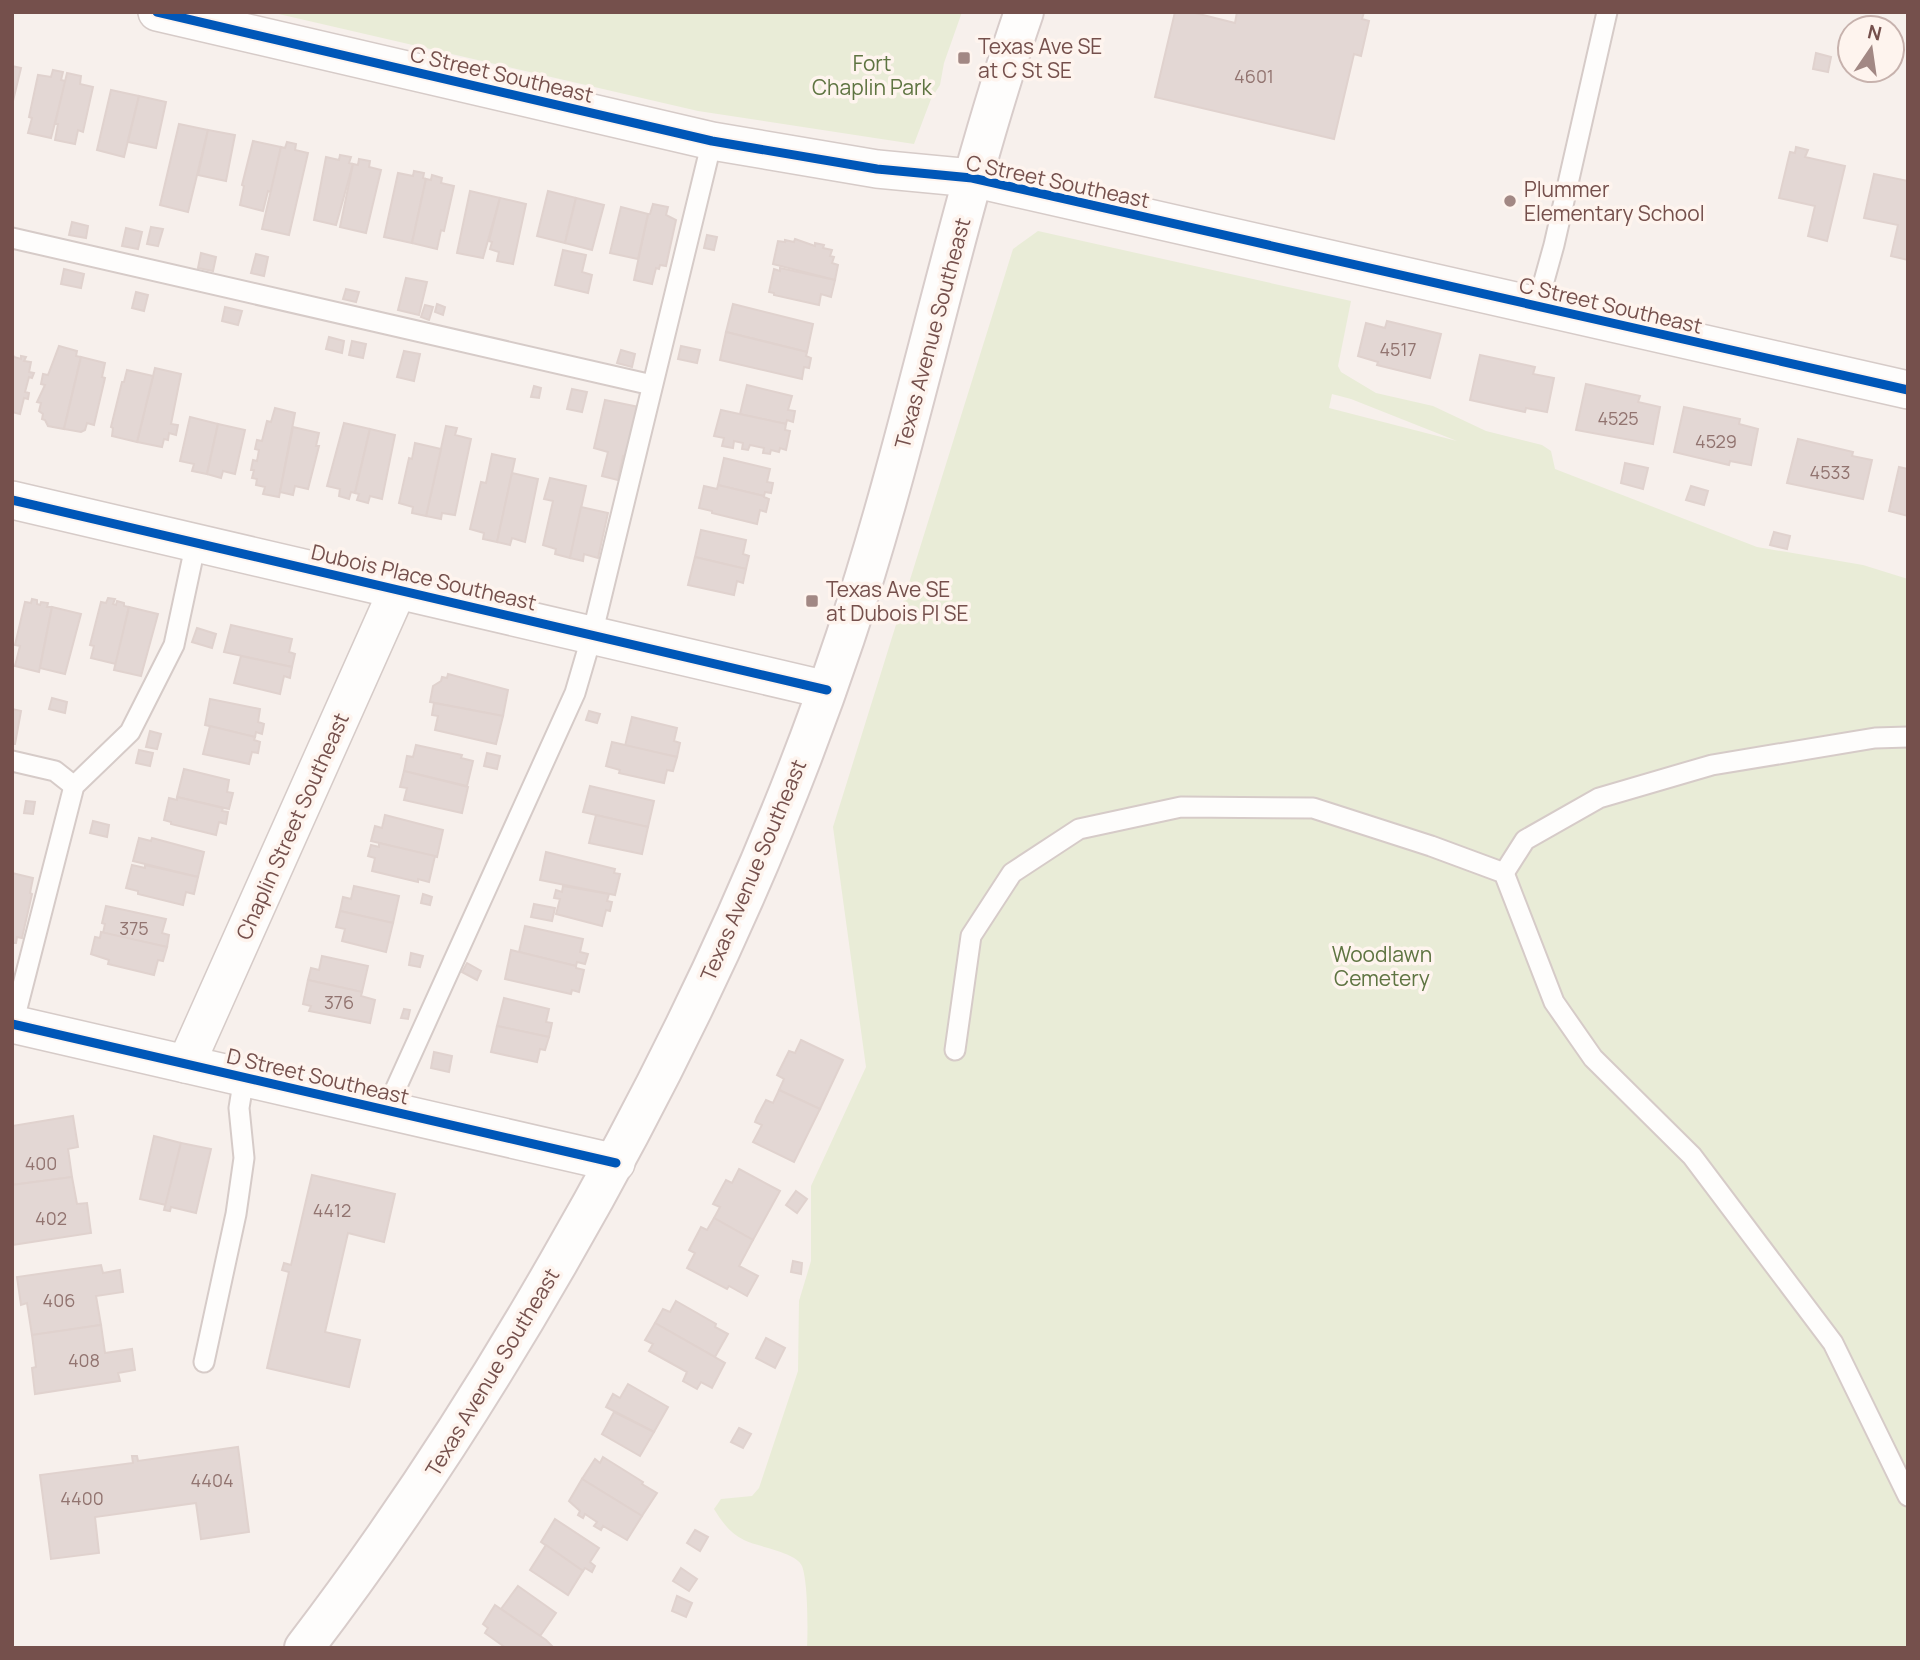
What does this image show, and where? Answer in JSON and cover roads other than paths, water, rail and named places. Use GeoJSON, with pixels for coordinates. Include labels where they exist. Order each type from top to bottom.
{"type":"FeatureCollection","features":[{"type":"Feature","properties":{"kind":"main road","name":"Texas Avenue Southeast"},"geometry":{"type":"LineString","coordinates":[[304,1648],[417,1493],[468,1415],[616,1163],[685,1027],[734,918],[787,796],[827,690],[886,504],[972,178],[1024,12]]}},
{"type":"Feature","properties":{"kind":"street","name":"C Street Southeast"},"geometry":{"type":"LineString","coordinates":[[157,12],[712,141],[877,169],[972,178],[1908,390]]}},
{"type":"Feature","properties":{"kind":"street","name":"Dubois Place Southeast"},"geometry":{"type":"LineString","coordinates":[[12,500],[827,690]]}},
{"type":"Feature","properties":{"kind":"street","name":"Chaplin Street Southeast"},"geometry":{"type":"LineString","coordinates":[[186,1064],[398,589]]}},
{"type":"Feature","properties":{"kind":"street","name":"D Street Southeast"},"geometry":{"type":"LineString","coordinates":[[12,1024],[616,1163]]}},
{"type":"Feature","properties":{"kind":"lane"},"geometry":{"type":"LineString","coordinates":[[1537,306],[1554,244],[1606,12]]}},
{"type":"Feature","properties":{"kind":"lane"},"geometry":{"type":"LineString","coordinates":[[386,1110],[575,693],[592,635],[712,141]]}},
{"type":"Feature","properties":{"kind":"lane"},"geometry":{"type":"LineString","coordinates":[[12,237],[652,385]]}},
{"type":"Feature","properties":{"kind":"lane"},"geometry":{"type":"LineString","coordinates":[[12,1024],[74,786],[130,732],[174,645],[196,542]]}},
{"type":"Feature","properties":{"kind":"lane"},"geometry":{"type":"LineString","coordinates":[[1504,873],[1525,841],[1599,798],[1712,765],[1875,738],[1908,737]]}},
{"type":"Feature","properties":{"kind":"lane"},"geometry":{"type":"LineString","coordinates":[[12,761],[55,771],[74,786]]}},
{"type":"Feature","properties":{"kind":"lane"},"geometry":{"type":"LineString","coordinates":[[955,1050],[971,936],[1012,873],[1079,829],[1181,807],[1314,808],[1432,846],[1504,873],[1553,1002],[1593,1058],[1692,1156],[1833,1343],[1908,1496]]}},
{"type":"Feature","properties":{"kind":"lane"},"geometry":{"type":"LineString","coordinates":[[204,1362],[240,1192],[244,1158],[239,1108],[244,1077]]}},
{"type":"Feature","properties":{"kind":"place","name":"Texas Ave SE at C St SE"},"geometry":{"type":"Point","coordinates":[964,58]}},
{"type":"Feature","properties":{"kind":"place","name":"Plummer Elementary School"},"geometry":{"type":"Point","coordinates":[1510,201]}},
{"type":"Feature","properties":{"kind":"place","name":"Texas Ave SE at Dubois Pl SE"},"geometry":{"type":"Point","coordinates":[812,601]}},
{"type":"Feature","properties":{"kind":"park label","name":"Fort Chaplin Park"},"geometry":{"type":"Point","coordinates":[872,75]}},
{"type":"Feature","properties":{"kind":"park label","name":"Woodlawn Cemetery"},"geometry":{"type":"Point","coordinates":[1382,966]}}]}
